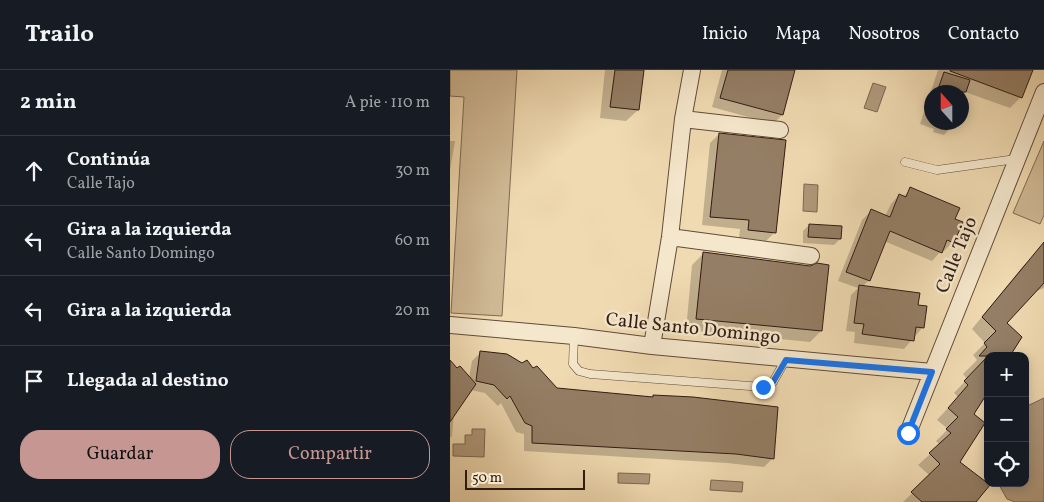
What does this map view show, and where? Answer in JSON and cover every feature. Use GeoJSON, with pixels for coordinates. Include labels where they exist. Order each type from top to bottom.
{"type":"FeatureCollection","features":[{"type":"Feature","properties":{"kind":"street"},"geometry":{"type":"LineString","coordinates":[[652,346],[670,237],[683,118],[692,70]]}},
{"type":"Feature","properties":{"kind":"street","name":"Calle Tajo"},"geometry":{"type":"LineString","coordinates":[[908,433],[1044,92]]}},
{"type":"Feature","properties":{"kind":"street"},"geometry":{"type":"LineString","coordinates":[[683,118],[780,130]]}},
{"type":"Feature","properties":{"kind":"street"},"geometry":{"type":"LineString","coordinates":[[670,237],[811,256]]}},
{"type":"Feature","properties":{"kind":"street","name":"Calle Santo Domingo"},"geometry":{"type":"LineString","coordinates":[[450,326],[574,336],[786,360],[932,372]]}},
{"type":"Feature","properties":{"kind":"lane"},"geometry":{"type":"LineString","coordinates":[[905,162],[937,170],[1017,159]]}},
{"type":"Feature","properties":{"kind":"lane"},"geometry":{"type":"LineString","coordinates":[[574,336],[573,364],[579,371],[590,374],[763,387],[773,382],[786,360]]}},
{"type":"Feature","properties":{"kind":"shaded area"},"geometry":{"type":"Polygon","coordinates":[[[450,70],[517,70],[502,316],[451,313],[464,97],[450,96],[450,70]]]}},
{"type":"Feature","properties":{"kind":"shaded area"},"geometry":{"type":"Polygon","coordinates":[[[873,83],[886,87],[877,112],[864,108],[873,83]]]}},
{"type":"Feature","properties":{"kind":"shaded area"},"geometry":{"type":"Polygon","coordinates":[[[1044,141],[1044,215],[1040,224],[1013,213],[1044,141]]]}},
{"type":"Feature","properties":{"kind":"shaded area"},"geometry":{"type":"Polygon","coordinates":[[[804,184],[818,185],[817,212],[803,211],[804,184]]]}},
{"type":"Feature","properties":{"kind":"shaded area"},"geometry":{"type":"Polygon","coordinates":[[[1044,398],[1044,502],[1015,502],[1007,499],[1000,487],[1029,487],[1029,405],[1044,398]]]}},
{"type":"Feature","properties":{"kind":"shaded area"},"geometry":{"type":"Polygon","coordinates":[[[472,429],[485,429],[484,457],[453,456],[453,444],[465,444],[465,435],[472,435],[472,429]]]}},
{"type":"Feature","properties":{"kind":"shaded area"},"geometry":{"type":"Polygon","coordinates":[[[618,473],[650,474],[649,484],[618,483],[618,473]]]}},
{"type":"Feature","properties":{"kind":"shaded area"},"geometry":{"type":"Polygon","coordinates":[[[711,480],[743,482],[742,492],[710,490],[711,480]]]}},
{"type":"Feature","properties":{"kind":"building"},"geometry":{"type":"Polygon","coordinates":[[[615,70],[644,70],[639,110],[610,107],[615,70]]]}},
{"type":"Feature","properties":{"kind":"building"},"geometry":{"type":"Polygon","coordinates":[[[728,70],[795,70],[783,115],[720,98],[728,70]]]}},
{"type":"Feature","properties":{"kind":"building"},"geometry":{"type":"Polygon","coordinates":[[[950,70],[1033,70],[1022,98],[950,70]]]}},
{"type":"Feature","properties":{"kind":"building"},"geometry":{"type":"Polygon","coordinates":[[[944,72],[970,80],[968,85],[939,85],[944,72]]]}},
{"type":"Feature","properties":{"kind":"building"},"geometry":{"type":"Polygon","coordinates":[[[719,133],[786,140],[776,233],[748,230],[749,220],[710,217],[719,133]]]}},
{"type":"Feature","properties":{"kind":"building"},"geometry":{"type":"Polygon","coordinates":[[[910,187],[960,208],[955,219],[963,222],[954,243],[947,240],[942,253],[890,231],[870,281],[846,272],[871,209],[890,217],[899,194],[906,197],[910,187]]]}},
{"type":"Feature","properties":{"kind":"building"},"geometry":{"type":"Polygon","coordinates":[[[809,224],[842,226],[841,239],[808,237],[809,224]]]}},
{"type":"Feature","properties":{"kind":"building"},"geometry":{"type":"Polygon","coordinates":[[[1044,242],[1044,283],[1007,323],[1022,337],[1013,352],[984,352],[984,356],[979,356],[987,347],[984,343],[996,331],[982,317],[1044,242]]]}},
{"type":"Feature","properties":{"kind":"building"},"geometry":{"type":"Polygon","coordinates":[[[703,252],[810,266],[817,263],[829,265],[822,331],[696,319],[703,252]]]}},
{"type":"Feature","properties":{"kind":"building"},"geometry":{"type":"Polygon","coordinates":[[[859,285],[920,293],[918,305],[927,306],[924,328],[916,327],[914,341],[862,334],[864,324],[854,323],[859,285]]]}},
{"type":"Feature","properties":{"kind":"building"},"geometry":{"type":"Polygon","coordinates":[[[480,351],[507,354],[522,363],[527,360],[533,368],[537,366],[557,388],[653,397],[653,395],[693,397],[778,407],[774,459],[736,454],[532,443],[532,426],[525,423],[510,396],[507,399],[494,385],[476,381],[480,351]]]}},
{"type":"Feature","properties":{"kind":"building"},"geometry":{"type":"Polygon","coordinates":[[[450,360],[457,368],[460,366],[476,384],[450,422],[450,360]]]}},
{"type":"Feature","properties":{"kind":"building"},"geometry":{"type":"Polygon","coordinates":[[[984,360],[984,398],[974,414],[984,422],[984,425],[960,462],[984,480],[984,487],[988,487],[976,502],[922,502],[911,492],[940,464],[929,453],[951,433],[946,429],[958,417],[948,408],[968,385],[964,381],[984,360]]]}},
{"type":"Feature","properties":{"kind":"route"},"geometry":{"type":"LineString","coordinates":[[763,387],[773,382],[786,360],[932,372],[908,433]]}}]}
